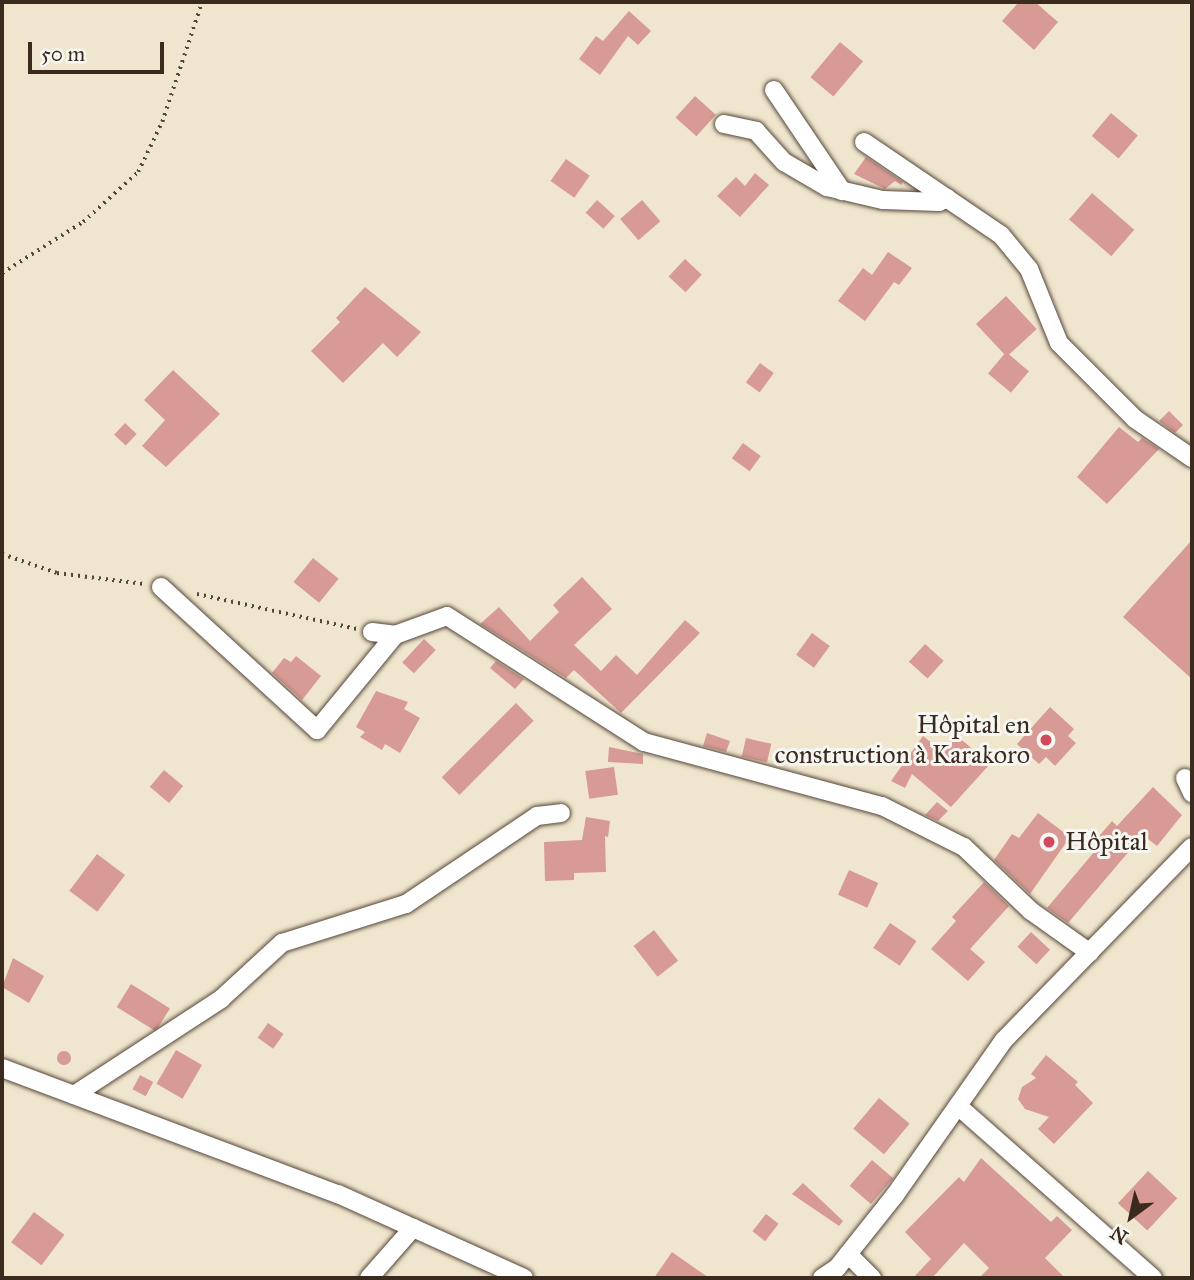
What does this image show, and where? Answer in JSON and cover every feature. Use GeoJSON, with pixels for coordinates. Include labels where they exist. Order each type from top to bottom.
{"type":"FeatureCollection","features":[{"type":"Feature","properties":{"kind":"street"},"geometry":{"type":"LineString","coordinates":[[774,90],[842,191]]}},
{"type":"Feature","properties":{"kind":"street"},"geometry":{"type":"LineString","coordinates":[[724,124],[756,131],[784,162],[827,187],[883,200],[939,202],[947,198]]}},
{"type":"Feature","properties":{"kind":"street"},"geometry":{"type":"LineString","coordinates":[[863,142],[1001,235],[1028,269],[1059,343],[1135,419],[1192,458]]}},
{"type":"Feature","properties":{"kind":"street"},"geometry":{"type":"LineString","coordinates":[[161,587],[317,730],[395,635]]}},
{"type":"Feature","properties":{"kind":"street"},"geometry":{"type":"LineString","coordinates":[[372,632],[395,635],[447,616],[644,742],[882,806],[964,847],[1031,911],[1090,953]]}},
{"type":"Feature","properties":{"kind":"street"},"geometry":{"type":"LineString","coordinates":[[74,1094],[221,999],[282,943],[406,904],[537,816],[561,813]]}},
{"type":"Feature","properties":{"kind":"street"},"geometry":{"type":"LineString","coordinates":[[822,1278],[848,1254],[1004,1040],[1192,847]]}},
{"type":"Feature","properties":{"kind":"street"},"geometry":{"type":"LineString","coordinates":[[2,1068],[338,1194],[524,1278]]}},
{"type":"Feature","properties":{"kind":"street"},"geometry":{"type":"LineString","coordinates":[[958,1106],[1153,1278]]}},
{"type":"Feature","properties":{"kind":"street"},"geometry":{"type":"LineString","coordinates":[[369,1278],[413,1228]]}},
{"type":"Feature","properties":{"kind":"street"},"geometry":{"type":"LineString","coordinates":[[848,1254],[872,1278]]}},
{"type":"Feature","properties":{"kind":"path"},"geometry":{"type":"LineString","coordinates":[[2,273],[83,222],[138,172],[162,122],[202,2]]}},
{"type":"Feature","properties":{"kind":"building"},"geometry":{"type":"Polygon","coordinates":[[[1019,2],[1035,2],[1058,22],[1034,50],[1002,21],[1019,2]]]}},
{"type":"Feature","properties":{"kind":"building"},"geometry":{"type":"Polygon","coordinates":[[[629,11],[651,31],[638,45],[628,36],[600,75],[579,59],[596,36],[603,41],[629,11]]]}},
{"type":"Feature","properties":{"kind":"building"},"geometry":{"type":"Polygon","coordinates":[[[840,42],[863,61],[833,97],[810,77],[840,42]]]}},
{"type":"Feature","properties":{"kind":"building"},"geometry":{"type":"Polygon","coordinates":[[[695,96],[716,115],[696,136],[676,118],[695,96]]]}},
{"type":"Feature","properties":{"kind":"building"},"geometry":{"type":"Polygon","coordinates":[[[1111,113],[1138,135],[1119,158],[1092,136],[1111,113]]]}},
{"type":"Feature","properties":{"kind":"building"},"geometry":{"type":"Polygon","coordinates":[[[866,157],[903,182],[901,185],[895,181],[885,189],[854,174],[866,157]]]}},
{"type":"Feature","properties":{"kind":"building"},"geometry":{"type":"Polygon","coordinates":[[[566,159],[590,176],[574,198],[551,181],[566,159]]]}},
{"type":"Feature","properties":{"kind":"building"},"geometry":{"type":"Polygon","coordinates":[[[755,173],[769,185],[740,217],[717,196],[736,177],[745,186],[755,173]]]}},
{"type":"Feature","properties":{"kind":"building"},"geometry":{"type":"Polygon","coordinates":[[[1092,193],[1134,230],[1111,256],[1069,219],[1092,193]]]}},
{"type":"Feature","properties":{"kind":"building"},"geometry":{"type":"Polygon","coordinates":[[[597,200],[615,216],[603,229],[586,213],[597,200]]]}},
{"type":"Feature","properties":{"kind":"building"},"geometry":{"type":"Polygon","coordinates":[[[642,200],[660,221],[638,240],[620,219],[642,200]]]}},
{"type":"Feature","properties":{"kind":"building"},"geometry":{"type":"Polygon","coordinates":[[[888,252],[912,268],[899,285],[894,282],[865,321],[838,301],[863,268],[872,275],[888,252]]]}},
{"type":"Feature","properties":{"kind":"building"},"geometry":{"type":"Polygon","coordinates":[[[685,259],[702,275],[685,292],[669,277],[685,259]]]}},
{"type":"Feature","properties":{"kind":"building"},"geometry":{"type":"Polygon","coordinates":[[[365,287],[421,332],[397,357],[383,343],[343,383],[311,351],[340,322],[336,318],[365,287]]]}},
{"type":"Feature","properties":{"kind":"building"},"geometry":{"type":"Polygon","coordinates":[[[1006,296],[1037,329],[1007,357],[976,324],[1006,296]]]}},
{"type":"Feature","properties":{"kind":"building"},"geometry":{"type":"Polygon","coordinates":[[[1006,352],[1029,371],[1011,393],[988,373],[1006,352]]]}},
{"type":"Feature","properties":{"kind":"building"},"geometry":{"type":"Polygon","coordinates":[[[760,363],[774,373],[760,392],[746,382],[760,363]]]}},
{"type":"Feature","properties":{"kind":"building"},"geometry":{"type":"Polygon","coordinates":[[[173,370],[220,414],[166,467],[142,446],[165,420],[144,400],[173,370]]]}},
{"type":"Feature","properties":{"kind":"building"},"geometry":{"type":"Polygon","coordinates":[[[1169,411],[1183,425],[1175,433],[1159,421],[1169,411]]]}},
{"type":"Feature","properties":{"kind":"building"},"geometry":{"type":"Polygon","coordinates":[[[125,423],[137,434],[126,446],[114,435],[125,423]]]}},
{"type":"Feature","properties":{"kind":"building"},"geometry":{"type":"Polygon","coordinates":[[[1119,427],[1138,442],[1142,438],[1159,449],[1107,504],[1077,477],[1119,427]]]}},
{"type":"Feature","properties":{"kind":"building"},"geometry":{"type":"Polygon","coordinates":[[[743,443],[761,456],[750,471],[732,458],[743,443]]]}},
{"type":"Feature","properties":{"kind":"building"},"geometry":{"type":"Polygon","coordinates":[[[1192,540],[1192,679],[1123,617],[1192,540]]]}},
{"type":"Feature","properties":{"kind":"building"},"geometry":{"type":"Polygon","coordinates":[[[313,558],[339,579],[319,603],[293,582],[313,558]]]}},
{"type":"Feature","properties":{"kind":"building"},"geometry":{"type":"Polygon","coordinates":[[[582,577],[612,609],[574,645],[601,671],[616,655],[637,675],[685,620],[700,633],[621,713],[574,670],[566,678],[480,624],[499,607],[530,641],[559,612],[553,605],[582,577]]]}},
{"type":"Feature","properties":{"kind":"building"},"geometry":{"type":"Polygon","coordinates":[[[812,633],[830,646],[814,668],[796,655],[812,633]]]}},
{"type":"Feature","properties":{"kind":"building"},"geometry":{"type":"Polygon","coordinates":[[[424,639],[436,650],[414,673],[402,662],[424,639]]]}},
{"type":"Feature","properties":{"kind":"building"},"geometry":{"type":"Polygon","coordinates":[[[925,644],[944,661],[928,679],[909,662],[925,644]]]}},
{"type":"Feature","properties":{"kind":"building"},"geometry":{"type":"Polygon","coordinates":[[[296,656],[321,676],[302,700],[272,673],[284,658],[291,662],[296,656]]]}},
{"type":"Feature","properties":{"kind":"building"},"geometry":{"type":"Polygon","coordinates":[[[496,661],[524,679],[515,689],[490,668],[496,661]]]}},
{"type":"Feature","properties":{"kind":"building"},"geometry":{"type":"Polygon","coordinates":[[[376,691],[408,702],[404,709],[420,718],[400,753],[385,744],[382,750],[360,737],[365,732],[356,727],[376,691]]]}},
{"type":"Feature","properties":{"kind":"building"},"geometry":{"type":"Polygon","coordinates":[[[516,703],[534,721],[459,795],[442,777],[516,703]]]}},
{"type":"Feature","properties":{"kind":"building","name":"Hôpital en construction à Karakoro"},"geometry":{"type":"Polygon","coordinates":[[[1050,707],[1074,729],[1068,736],[1076,743],[1055,766],[1046,757],[1039,764],[1017,744],[1050,707]]]}},
{"type":"Feature","properties":{"kind":"building"},"geometry":{"type":"Polygon","coordinates":[[[707,733],[730,741],[726,752],[703,746],[707,733]]]}},
{"type":"Feature","properties":{"kind":"building"},"geometry":{"type":"Polygon","coordinates":[[[956,735],[990,764],[951,807],[912,774],[905,788],[891,781],[923,736],[942,751],[956,735]]]}},
{"type":"Feature","properties":{"kind":"building"},"geometry":{"type":"Polygon","coordinates":[[[746,738],[771,744],[767,762],[742,757],[746,738]]]}},
{"type":"Feature","properties":{"kind":"building"},"geometry":{"type":"Polygon","coordinates":[[[609,747],[643,754],[643,764],[608,762],[609,747]]]}},
{"type":"Feature","properties":{"kind":"building"},"geometry":{"type":"Polygon","coordinates":[[[614,767],[618,795],[589,799],[585,771],[614,767]]]}},
{"type":"Feature","properties":{"kind":"building"},"geometry":{"type":"Polygon","coordinates":[[[164,770],[183,786],[169,803],[150,787],[164,770]]]}},
{"type":"Feature","properties":{"kind":"building"},"geometry":{"type":"Polygon","coordinates":[[[1153,787],[1182,815],[1157,846],[1143,835],[1068,923],[1047,908],[1100,845],[1095,841],[1112,821],[1117,826],[1153,787]]]}},
{"type":"Feature","properties":{"kind":"building"},"geometry":{"type":"Polygon","coordinates":[[[937,802],[948,811],[938,821],[925,815],[937,802]]]}},
{"type":"Feature","properties":{"kind":"building"},"geometry":{"type":"Polygon","coordinates":[[[1038,813],[1070,837],[1030,894],[994,860],[1012,834],[1019,838],[1038,813]]]}},
{"type":"Feature","properties":{"kind":"building"},"geometry":{"type":"Polygon","coordinates":[[[586,817],[610,821],[608,837],[605,836],[606,872],[574,873],[574,880],[545,881],[544,842],[582,840],[586,817]]]}},
{"type":"Feature","properties":{"kind":"building"},"geometry":{"type":"Polygon","coordinates":[[[97,854],[125,875],[97,912],[69,891],[97,854]]]}},
{"type":"Feature","properties":{"kind":"building"},"geometry":{"type":"Polygon","coordinates":[[[849,870],[878,883],[867,908],[838,895],[849,870]]]}},
{"type":"Feature","properties":{"kind":"building"},"geometry":{"type":"Polygon","coordinates":[[[984,882],[1009,906],[970,949],[985,962],[968,981],[931,949],[956,921],[952,917],[984,882]]]}},
{"type":"Feature","properties":{"kind":"building"},"geometry":{"type":"Polygon","coordinates":[[[890,923],[917,941],[900,966],[873,948],[890,923]]]}},
{"type":"Feature","properties":{"kind":"building"},"geometry":{"type":"Polygon","coordinates":[[[654,930],[678,961],[658,977],[634,946],[654,930]]]}},
{"type":"Feature","properties":{"kind":"building"},"geometry":{"type":"Polygon","coordinates":[[[1031,932],[1050,950],[1036,964],[1017,947],[1031,932]]]}},
{"type":"Feature","properties":{"kind":"building"},"geometry":{"type":"Polygon","coordinates":[[[13,958],[44,976],[29,1003],[2,987],[13,958]]]}},
{"type":"Feature","properties":{"kind":"building"},"geometry":{"type":"Polygon","coordinates":[[[131,984],[170,1008],[156,1031],[117,1007],[131,984]]]}},
{"type":"Feature","properties":{"kind":"building"},"geometry":{"type":"Polygon","coordinates":[[[268,1023],[284,1034],[273,1049],[258,1038],[268,1023]]]}},
{"type":"Feature","properties":{"kind":"building"},"geometry":{"type":"Polygon","coordinates":[[[176,1050],[202,1065],[182,1099],[157,1084],[176,1050]]]}},
{"type":"Feature","properties":{"kind":"building"},"geometry":{"type":"Polygon","coordinates":[[[61,1051],[67,1051],[71,1058],[67,1065],[61,1065],[57,1061],[57,1055],[61,1051]]]}},
{"type":"Feature","properties":{"kind":"building"},"geometry":{"type":"Polygon","coordinates":[[[1046,1055],[1078,1082],[1075,1085],[1093,1103],[1054,1144],[1038,1129],[1049,1117],[1025,1109],[1018,1099],[1022,1087],[1036,1078],[1031,1074],[1046,1055]]]}},
{"type":"Feature","properties":{"kind":"building"},"geometry":{"type":"Polygon","coordinates":[[[140,1075],[153,1082],[146,1096],[132,1089],[140,1075]]]}},
{"type":"Feature","properties":{"kind":"building"},"geometry":{"type":"Polygon","coordinates":[[[879,1098],[910,1124],[884,1154],[853,1129],[879,1098]]]}},
{"type":"Feature","properties":{"kind":"building"},"geometry":{"type":"Polygon","coordinates":[[[981,1158],[1051,1222],[1057,1216],[1072,1230],[1045,1258],[1065,1278],[979,1278],[989,1268],[964,1243],[932,1278],[913,1278],[931,1259],[905,1232],[959,1177],[964,1182],[981,1158]]]}},
{"type":"Feature","properties":{"kind":"building"},"geometry":{"type":"Polygon","coordinates":[[[872,1160],[893,1178],[871,1204],[850,1186],[872,1160]]]}},
{"type":"Feature","properties":{"kind":"building"},"geometry":{"type":"Polygon","coordinates":[[[1148,1171],[1177,1198],[1147,1230],[1118,1203],[1148,1171]]]}},
{"type":"Feature","properties":{"kind":"building"},"geometry":{"type":"Polygon","coordinates":[[[803,1183],[843,1221],[839,1226],[792,1194],[803,1183]]]}},
{"type":"Feature","properties":{"kind":"building"},"geometry":{"type":"Polygon","coordinates":[[[34,1212],[64,1235],[41,1265],[11,1242],[34,1212]]]}},
{"type":"Feature","properties":{"kind":"building"},"geometry":{"type":"Polygon","coordinates":[[[766,1214],[779,1224],[765,1241],[752,1231],[766,1214]]]}},
{"type":"Feature","properties":{"kind":"building"},"geometry":{"type":"Polygon","coordinates":[[[672,1252],[709,1278],[654,1278],[672,1252]]]}},
{"type":"Feature","properties":{"kind":"place","name":"Hôpital en construction à Karakoro"},"geometry":{"type":"Point","coordinates":[1046,740]}},
{"type":"Feature","properties":{"kind":"place","name":"Hôpital"},"geometry":{"type":"Point","coordinates":[1049,842]}}]}
